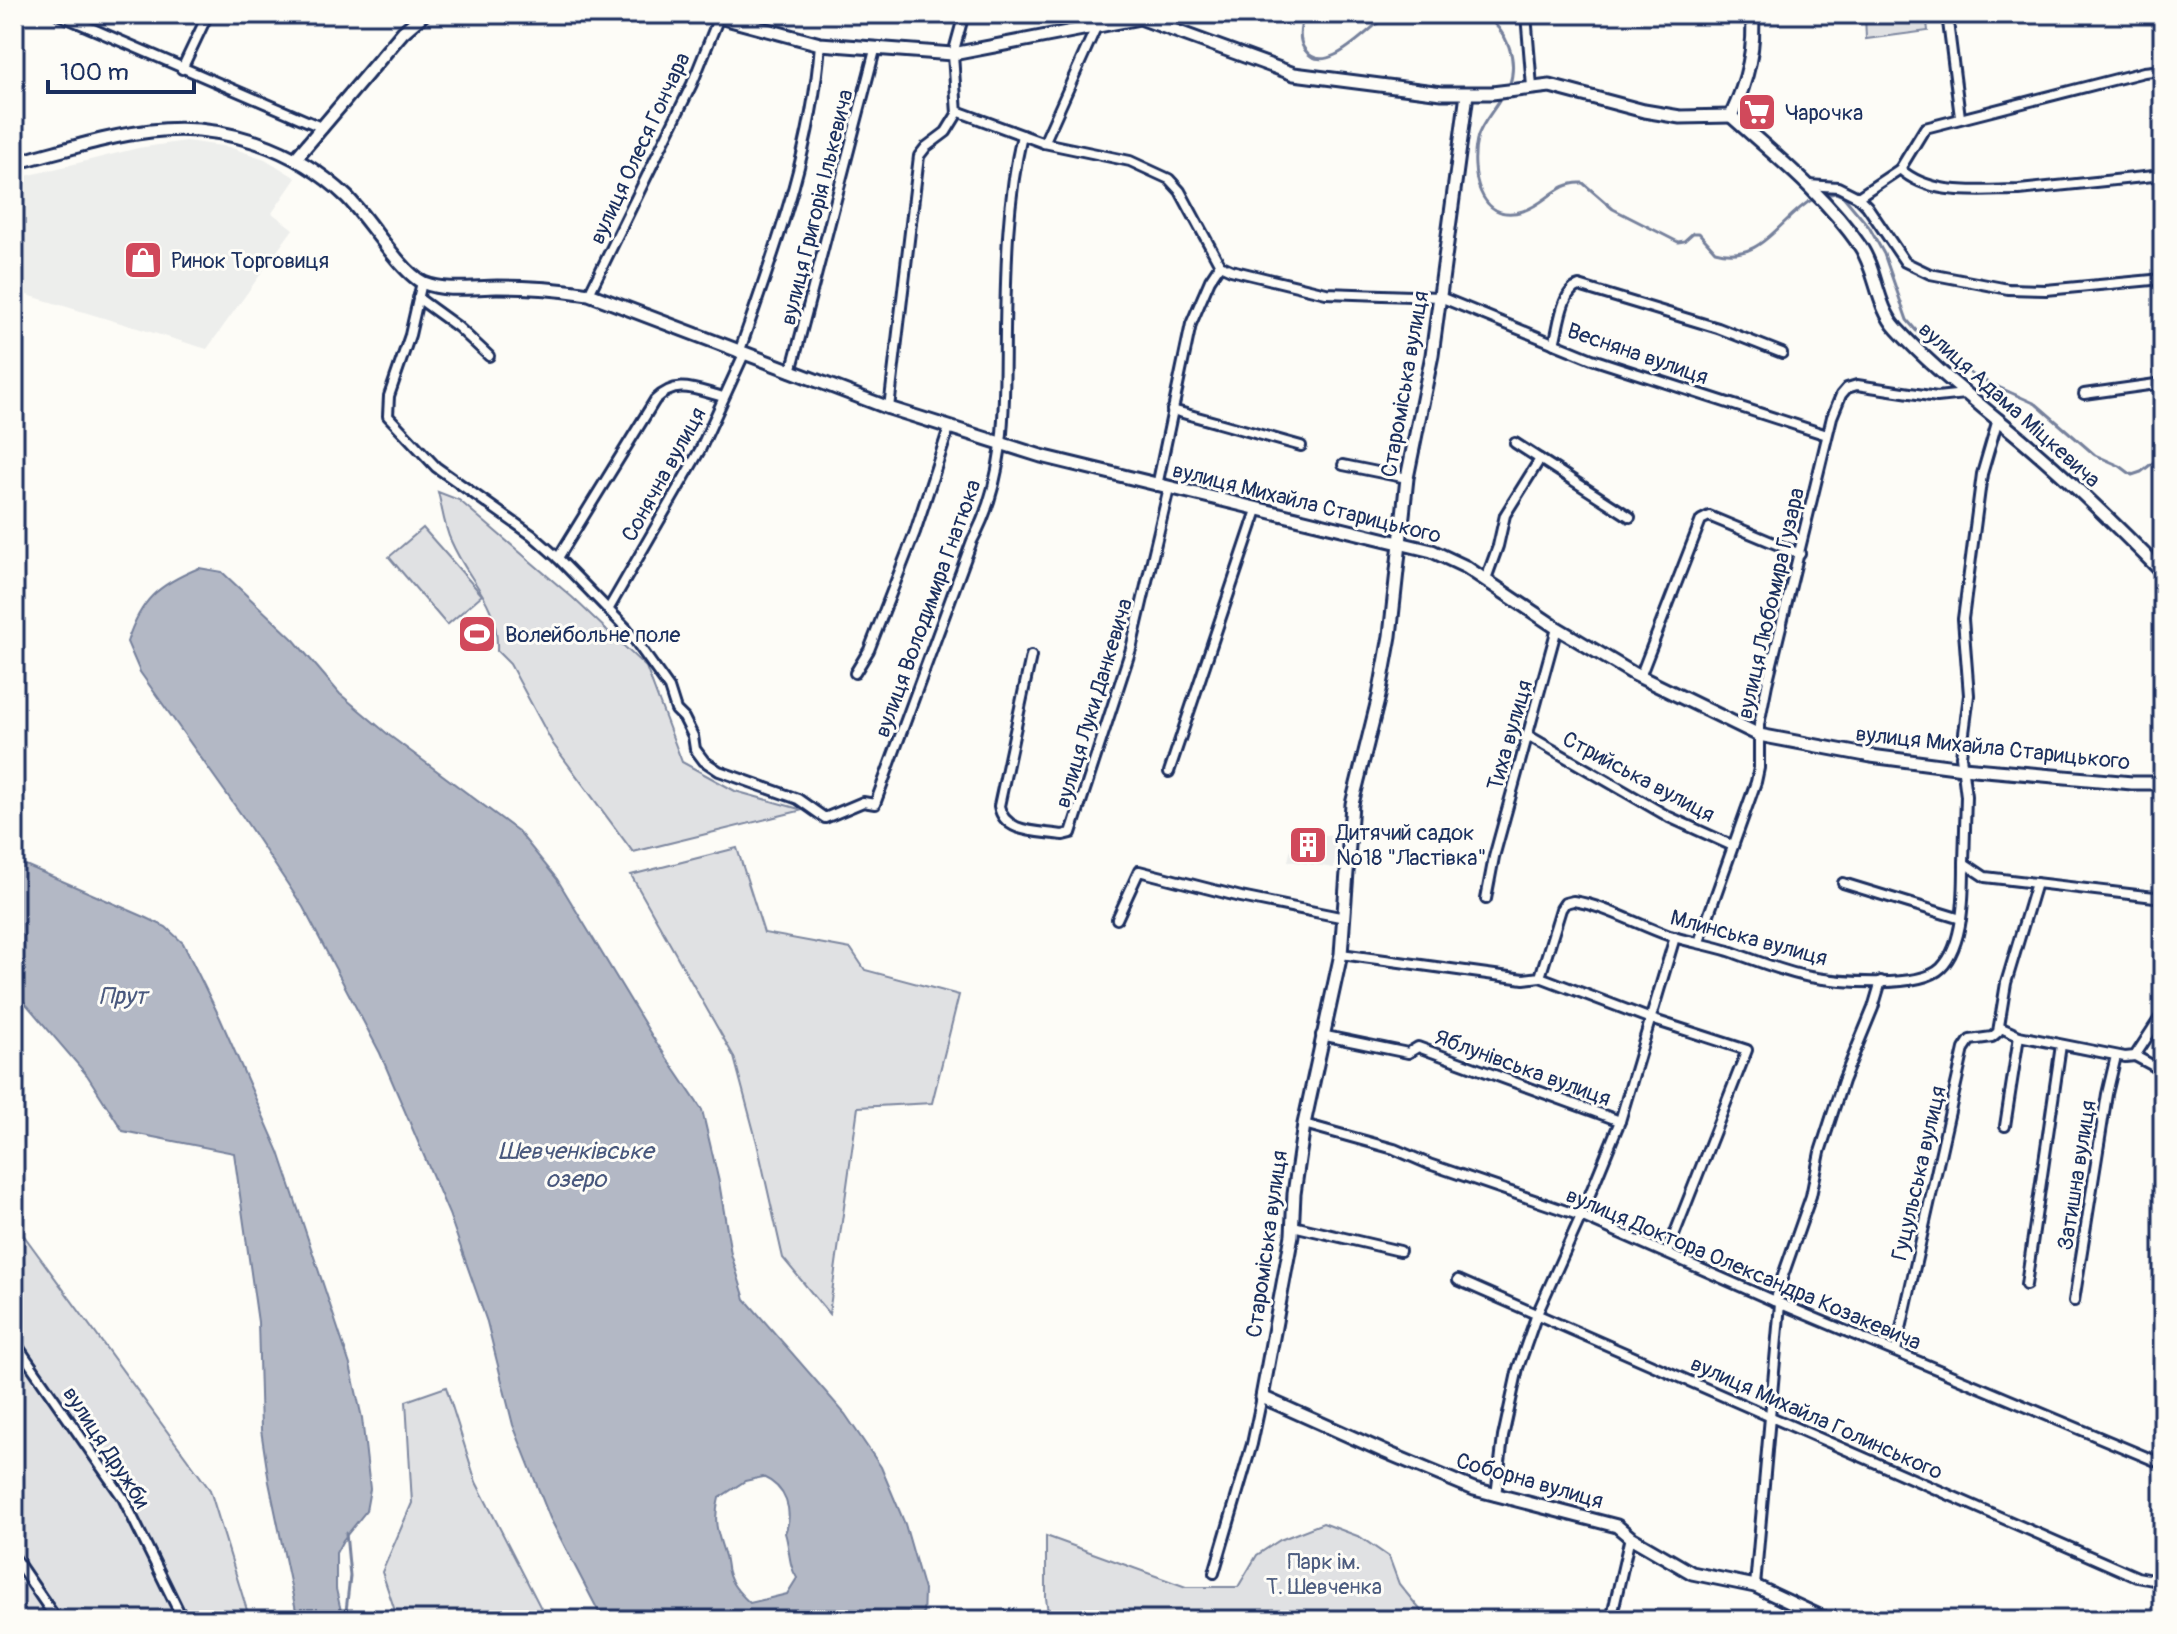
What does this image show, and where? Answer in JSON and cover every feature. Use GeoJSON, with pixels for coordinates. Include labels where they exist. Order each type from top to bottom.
{"type":"FeatureCollection","features":[{"type":"Feature","properties":{"kind":"street"},"geometry":{"type":"LineString","coordinates":[[58,14],[323,128]]}},
{"type":"Feature","properties":{"kind":"street"},"geometry":{"type":"LineString","coordinates":[[182,69],[208,14]]}},
{"type":"Feature","properties":{"kind":"street"},"geometry":{"type":"LineString","coordinates":[[296,158],[403,32],[424,14]]}},
{"type":"Feature","properties":{"kind":"street"},"geometry":{"type":"LineString","coordinates":[[699,14],[820,44],[953,54],[1141,16],[1294,74],[1467,94],[1550,86],[1644,111],[1680,117],[1731,116],[1751,58],[1752,14]]}},
{"type":"Feature","properties":{"kind":"street"},"geometry":{"type":"LineString","coordinates":[[889,408],[919,156],[946,132],[957,111],[953,54],[964,14]]}},
{"type":"Feature","properties":{"kind":"street"},"geometry":{"type":"LineString","coordinates":[[1526,14],[1532,87]]}},
{"type":"Feature","properties":{"kind":"street"},"geometry":{"type":"LineString","coordinates":[[1947,14],[1960,117]]}},
{"type":"Feature","properties":{"kind":"street","name":"вулиця Олеся Гончара"},"geometry":{"type":"LineString","coordinates":[[589,294],[678,114],[719,17]]}},
{"type":"Feature","properties":{"kind":"street"},"geometry":{"type":"LineString","coordinates":[[1044,143],[1097,25]]}},
{"type":"Feature","properties":{"kind":"street","name":"Сонячна вулиця"},"geometry":{"type":"LineString","coordinates":[[608,610],[700,450],[719,412],[741,354],[798,173],[812,115],[820,44]]}},
{"type":"Feature","properties":{"kind":"street","name":"вулиця Григорія Ількевича"},"geometry":{"type":"LineString","coordinates":[[791,372],[875,50]]}},
{"type":"Feature","properties":{"kind":"street"},"geometry":{"type":"LineString","coordinates":[[1858,197],[1900,169],[1925,128],[2144,72],[2163,70]]}},
{"type":"Feature","properties":{"kind":"street","name":"Староміська вулиця"},"geometry":{"type":"LineString","coordinates":[[1214,1573],[1252,1444],[1262,1397],[1293,1226],[1294,1194],[1304,1124],[1341,954],[1352,804],[1379,696],[1390,636],[1407,478],[1432,355],[1467,94]]}},
{"type":"Feature","properties":{"kind":"street"},"geometry":{"type":"LineString","coordinates":[[957,111],[1044,143],[1130,161],[1169,179],[1186,201],[1220,265],[1241,274],[1326,293],[1440,297]]}},
{"type":"Feature","properties":{"kind":"street","name":"вулиця Адама Міцкевича"},"geometry":{"type":"LineString","coordinates":[[1731,116],[1808,185],[1861,248],[1890,321],[1915,349],[2120,529],[2163,573]]}},
{"type":"Feature","properties":{"kind":"street"},"geometry":{"type":"LineString","coordinates":[[14,163],[152,131],[193,130],[236,136],[296,158],[324,177],[348,198],[404,266],[422,282],[410,335],[389,396],[388,416],[436,467],[532,535],[608,610]]}},
{"type":"Feature","properties":{"kind":"street","name":"вулиця Володимира Гнатюка"},"geometry":{"type":"LineString","coordinates":[[608,610],[627,629],[669,688],[676,710],[684,718],[693,736],[695,749],[704,761],[719,771],[798,799],[825,818],[863,802],[875,804],[980,526],[1003,445],[1006,255],[1012,184],[1022,135]]}},
{"type":"Feature","properties":{"kind":"street"},"geometry":{"type":"LineString","coordinates":[[1900,169],[1910,179],[1927,186],[1966,190],[2019,190],[2163,175]]}},
{"type":"Feature","properties":{"kind":"street"},"geometry":{"type":"LineString","coordinates":[[1808,185],[1838,187],[1858,197],[1905,262],[1930,274],[2008,289],[2046,290],[2163,279]]}},
{"type":"Feature","properties":{"kind":"street","name":"вулиця Луки Данкевича"},"geometry":{"type":"LineString","coordinates":[[1031,656],[999,806],[1003,821],[1012,826],[1063,835],[1071,833],[1131,649],[1163,487],[1172,410],[1191,324],[1220,265]]}},
{"type":"Feature","properties":{"kind":"street","name":"вулиця Михайла Старицького"},"geometry":{"type":"LineString","coordinates":[[422,282],[445,287],[543,289],[589,294],[889,408],[1003,445],[1440,554],[1486,579],[1557,628],[1640,677],[1759,735],[1871,756],[1963,768],[2163,783]]}},
{"type":"Feature","properties":{"kind":"street"},"geometry":{"type":"LineString","coordinates":[[1554,344],[1567,298],[1573,288],[1579,286],[1718,328],[1782,353]]}},
{"type":"Feature","properties":{"kind":"street","name":"Весняна вулиця"},"geometry":{"type":"LineString","coordinates":[[1440,297],[1592,359],[1827,435]]}},
{"type":"Feature","properties":{"kind":"street"},"geometry":{"type":"LineString","coordinates":[[418,298],[458,327],[489,356]]}},
{"type":"Feature","properties":{"kind":"street"},"geometry":{"type":"LineString","coordinates":[[2084,394],[2163,383]]}},
{"type":"Feature","properties":{"kind":"street","name":"вулиця Любомира Гузара"},"geometry":{"type":"LineString","coordinates":[[1699,942],[1758,773],[1759,735],[1777,637],[1827,435],[1841,395],[1854,385],[1937,397],[1965,394]]}},
{"type":"Feature","properties":{"kind":"street"},"geometry":{"type":"LineString","coordinates":[[558,558],[664,390],[682,387],[723,397]]}},
{"type":"Feature","properties":{"kind":"street"},"geometry":{"type":"LineString","coordinates":[[1172,410],[1301,446]]}},
{"type":"Feature","properties":{"kind":"street","name":"Млинська вулиця"},"geometry":{"type":"LineString","coordinates":[[1540,977],[1561,909],[1568,902],[1587,904],[1675,937],[1807,977],[1912,981],[1934,973],[1947,958],[1961,919],[1964,899],[1966,796],[1961,756],[1969,695],[1963,619],[1982,474],[1998,419]]}},
{"type":"Feature","properties":{"kind":"street"},"geometry":{"type":"LineString","coordinates":[[855,673],[869,650],[910,546],[949,428]]}},
{"type":"Feature","properties":{"kind":"street"},"geometry":{"type":"LineString","coordinates":[[1515,443],[1630,517]]}},
{"type":"Feature","properties":{"kind":"street"},"geometry":{"type":"LineString","coordinates":[[1486,579],[1504,517],[1540,459]]}},
{"type":"Feature","properties":{"kind":"street"},"geometry":{"type":"LineString","coordinates":[[1343,465],[1407,478]]}},
{"type":"Feature","properties":{"kind":"street"},"geometry":{"type":"LineString","coordinates":[[1169,772],[1257,510]]}},
{"type":"Feature","properties":{"kind":"street"},"geometry":{"type":"LineString","coordinates":[[1640,677],[1701,520],[1709,516],[1800,554]]}},
{"type":"Feature","properties":{"kind":"street","name":"Тиха вулиця"},"geometry":{"type":"LineString","coordinates":[[1486,899],[1504,819],[1557,628]]}},
{"type":"Feature","properties":{"kind":"street","name":"Стрийська вулиця"},"geometry":{"type":"LineString","coordinates":[[1529,736],[1669,817],[1733,846]]}},
{"type":"Feature","properties":{"kind":"street"},"geometry":{"type":"LineString","coordinates":[[1964,863],[1985,877],[2163,898]]}},
{"type":"Feature","properties":{"kind":"street"},"geometry":{"type":"LineString","coordinates":[[1117,919],[1139,871],[1241,897],[1345,918]]}},
{"type":"Feature","properties":{"kind":"street"},"geometry":{"type":"LineString","coordinates":[[1843,883],[1961,919]]}},
{"type":"Feature","properties":{"kind":"street"},"geometry":{"type":"LineString","coordinates":[[2036,883],[2006,983],[1999,1027],[2019,1036],[2061,1045],[2116,1056],[2135,1056],[2163,1071]]}},
{"type":"Feature","properties":{"kind":"street"},"geometry":{"type":"LineString","coordinates":[[1496,1496],[1503,1437],[1518,1368],[1537,1314],[1620,1121],[1675,937]]}},
{"type":"Feature","properties":{"kind":"street"},"geometry":{"type":"LineString","coordinates":[[1341,954],[1524,979],[1540,977],[1651,1019],[1747,1050],[1667,1253]]}},
{"type":"Feature","properties":{"kind":"street"},"geometry":{"type":"LineString","coordinates":[[1755,1586],[1777,1303],[1811,1196],[1820,1152],[1881,981]]}},
{"type":"Feature","properties":{"kind":"street"},"geometry":{"type":"LineString","coordinates":[[2135,1056],[2163,1013]]}},
{"type":"Feature","properties":{"kind":"street","name":"Гуцульська вулиця"},"geometry":{"type":"LineString","coordinates":[[1896,1351],[1964,1049],[1970,1040],[1992,1037],[1999,1027]]}},
{"type":"Feature","properties":{"kind":"street","name":"Яблунівська вулиця"},"geometry":{"type":"LineString","coordinates":[[1321,1035],[1408,1053],[1418,1047],[1620,1121]]}},
{"type":"Feature","properties":{"kind":"street"},"geometry":{"type":"LineString","coordinates":[[2005,1126],[2019,1036]]}},
{"type":"Feature","properties":{"kind":"street"},"geometry":{"type":"LineString","coordinates":[[2026,1285],[2061,1045]]}},
{"type":"Feature","properties":{"kind":"street","name":"Затишна вулиця"},"geometry":{"type":"LineString","coordinates":[[2074,1301],[2116,1056]]}},
{"type":"Feature","properties":{"kind":"street","name":"вулиця Доктора Олександра Козакевича"},"geometry":{"type":"LineString","coordinates":[[1304,1124],[1394,1149],[1581,1216],[1777,1303],[2163,1464]]}},
{"type":"Feature","properties":{"kind":"street"},"geometry":{"type":"LineString","coordinates":[[1293,1226],[1400,1251]]}},
{"type":"Feature","properties":{"kind":"street","name":"вулиця Михайла Голинського"},"geometry":{"type":"LineString","coordinates":[[1458,1280],[2137,1577],[2163,1582]]}},
{"type":"Feature","properties":{"kind":"street","name":"вулиця Дружби"},"geometry":{"type":"LineString","coordinates":[[14,1341],[123,1498],[183,1620]]}},
{"type":"Feature","properties":{"kind":"street","name":"Соборна вулиця"},"geometry":{"type":"LineString","coordinates":[[1262,1397],[1395,1457],[1496,1496],[1617,1526],[1630,1537],[1692,1573],[1755,1586],[1828,1620]]}},
{"type":"Feature","properties":{"kind":"street"},"geometry":{"type":"LineString","coordinates":[[1611,1620],[1630,1537]]}},
{"type":"Feature","properties":{"kind":"street"},"geometry":{"type":"LineString","coordinates":[[14,1557],[57,1620]]}},
{"type":"Feature","properties":{"kind":"shaded area","name":"Ринок Торговиця"},"geometry":{"type":"Polygon","coordinates":[[[186,141],[229,147],[265,159],[296,178],[272,213],[293,229],[207,349],[14,291],[14,179],[138,148],[186,141]]]}},
{"type":"Feature","properties":{"kind":"shaded area"},"geometry":{"type":"Polygon","coordinates":[[[1295,830],[1337,837],[1334,868],[1288,861],[1295,830]]]}},
{"type":"Feature","properties":{"kind":"green space"},"geometry":{"type":"Polygon","coordinates":[[[1865,14],[1926,14],[1928,31],[1866,39],[1865,14]]]}},
{"type":"Feature","properties":{"kind":"green space"},"geometry":{"type":"Polygon","coordinates":[[[438,492],[459,500],[573,598],[646,667],[682,762],[735,791],[803,810],[633,852],[553,744],[510,664],[497,651],[488,605],[451,541],[438,492]]]}},
{"type":"Feature","properties":{"kind":"green space"},"geometry":{"type":"Polygon","coordinates":[[[423,528],[482,595],[447,625],[389,557],[423,528]]]}},
{"type":"Feature","properties":{"kind":"green space"},"geometry":{"type":"Polygon","coordinates":[[[737,848],[764,933],[851,949],[865,970],[959,995],[932,1103],[858,1107],[829,1314],[783,1258],[734,1057],[631,875],[737,848]]]}},
{"type":"Feature","properties":{"kind":"green space"},"geometry":{"type":"Polygon","coordinates":[[[14,1222],[210,1490],[250,1620],[14,1620],[14,1222]]]}},
{"type":"Feature","properties":{"kind":"green space"},"geometry":{"type":"Polygon","coordinates":[[[446,1387],[476,1482],[547,1620],[398,1620],[382,1572],[412,1503],[406,1401],[446,1387]]]}},
{"type":"Feature","properties":{"kind":"green space","name":"Парк ім. Т. Шевченка"},"geometry":{"type":"Polygon","coordinates":[[[1323,1523],[1360,1537],[1389,1557],[1399,1584],[1422,1612],[1423,1620],[1049,1620],[1046,1536],[1186,1587],[1238,1587],[1257,1555],[1280,1540],[1323,1523]]]}},
{"type":"Feature","properties":{"kind":"water","name":"Шевченківське озеро"},"geometry":{"type":"Polygon","coordinates":[[[199,568],[222,572],[294,640],[340,694],[390,736],[518,831],[557,879],[652,1036],[702,1110],[719,1182],[731,1254],[745,1299],[845,1414],[881,1467],[905,1524],[924,1590],[923,1620],[603,1620],[550,1518],[513,1425],[487,1322],[449,1214],[380,1053],[303,907],[140,672],[127,642],[138,615],[153,595],[172,581],[199,568]],[[763,1477],[745,1481],[719,1498],[717,1506],[719,1539],[729,1577],[750,1603],[787,1594],[797,1578],[785,1533],[789,1516],[786,1500],[771,1481],[763,1477]]]}},
{"type":"Feature","properties":{"kind":"water","name":"Прут"},"geometry":{"type":"Polygon","coordinates":[[[14,860],[166,927],[183,943],[279,1152],[350,1365],[362,1418],[370,1489],[366,1511],[336,1553],[336,1589],[343,1620],[298,1620],[261,1430],[258,1322],[234,1153],[123,1131],[87,1075],[14,990],[14,860]]]}},
{"type":"Feature","properties":{"kind":"waterway"},"geometry":{"type":"LineString","coordinates":[[1305,14],[1300,32],[1302,46],[1314,58],[1324,59],[1348,47],[1390,14]]}},
{"type":"Feature","properties":{"kind":"waterway"},"geometry":{"type":"LineString","coordinates":[[1483,14],[1499,28],[1509,46],[1513,66],[1509,87]]}},
{"type":"Feature","properties":{"kind":"waterway"},"geometry":{"type":"LineString","coordinates":[[1502,96],[1481,128],[1475,151],[1480,192],[1496,210],[1508,213],[1523,211],[1559,189],[1583,183],[1613,209],[1678,242],[1699,233],[1715,251],[1731,253],[1757,246],[1813,199]]}},
{"type":"Feature","properties":{"kind":"waterway"},"geometry":{"type":"LineString","coordinates":[[1825,195],[1836,193],[1843,196],[1869,227],[1884,254],[1907,320],[1919,334],[1974,376],[2036,404],[2095,455],[2132,475],[2163,455]]}},
{"type":"Feature","properties":{"kind":"waterway"},"geometry":{"type":"LineString","coordinates":[[345,1620],[350,1576],[346,1533]]}},
{"type":"Feature","properties":{"kind":"place","name":"Чарочка"},"geometry":{"type":"Point","coordinates":[1757,112]}},
{"type":"Feature","properties":{"kind":"place","name":"Ринок Торговиця"},"geometry":{"type":"Point","coordinates":[143,260]}},
{"type":"Feature","properties":{"kind":"place","name":"Волейбольне поле"},"geometry":{"type":"Point","coordinates":[477,634]}},
{"type":"Feature","properties":{"kind":"place","name":"Дитячий садок №18 \"Ластівка\""},"geometry":{"type":"Point","coordinates":[1308,845]}}]}
